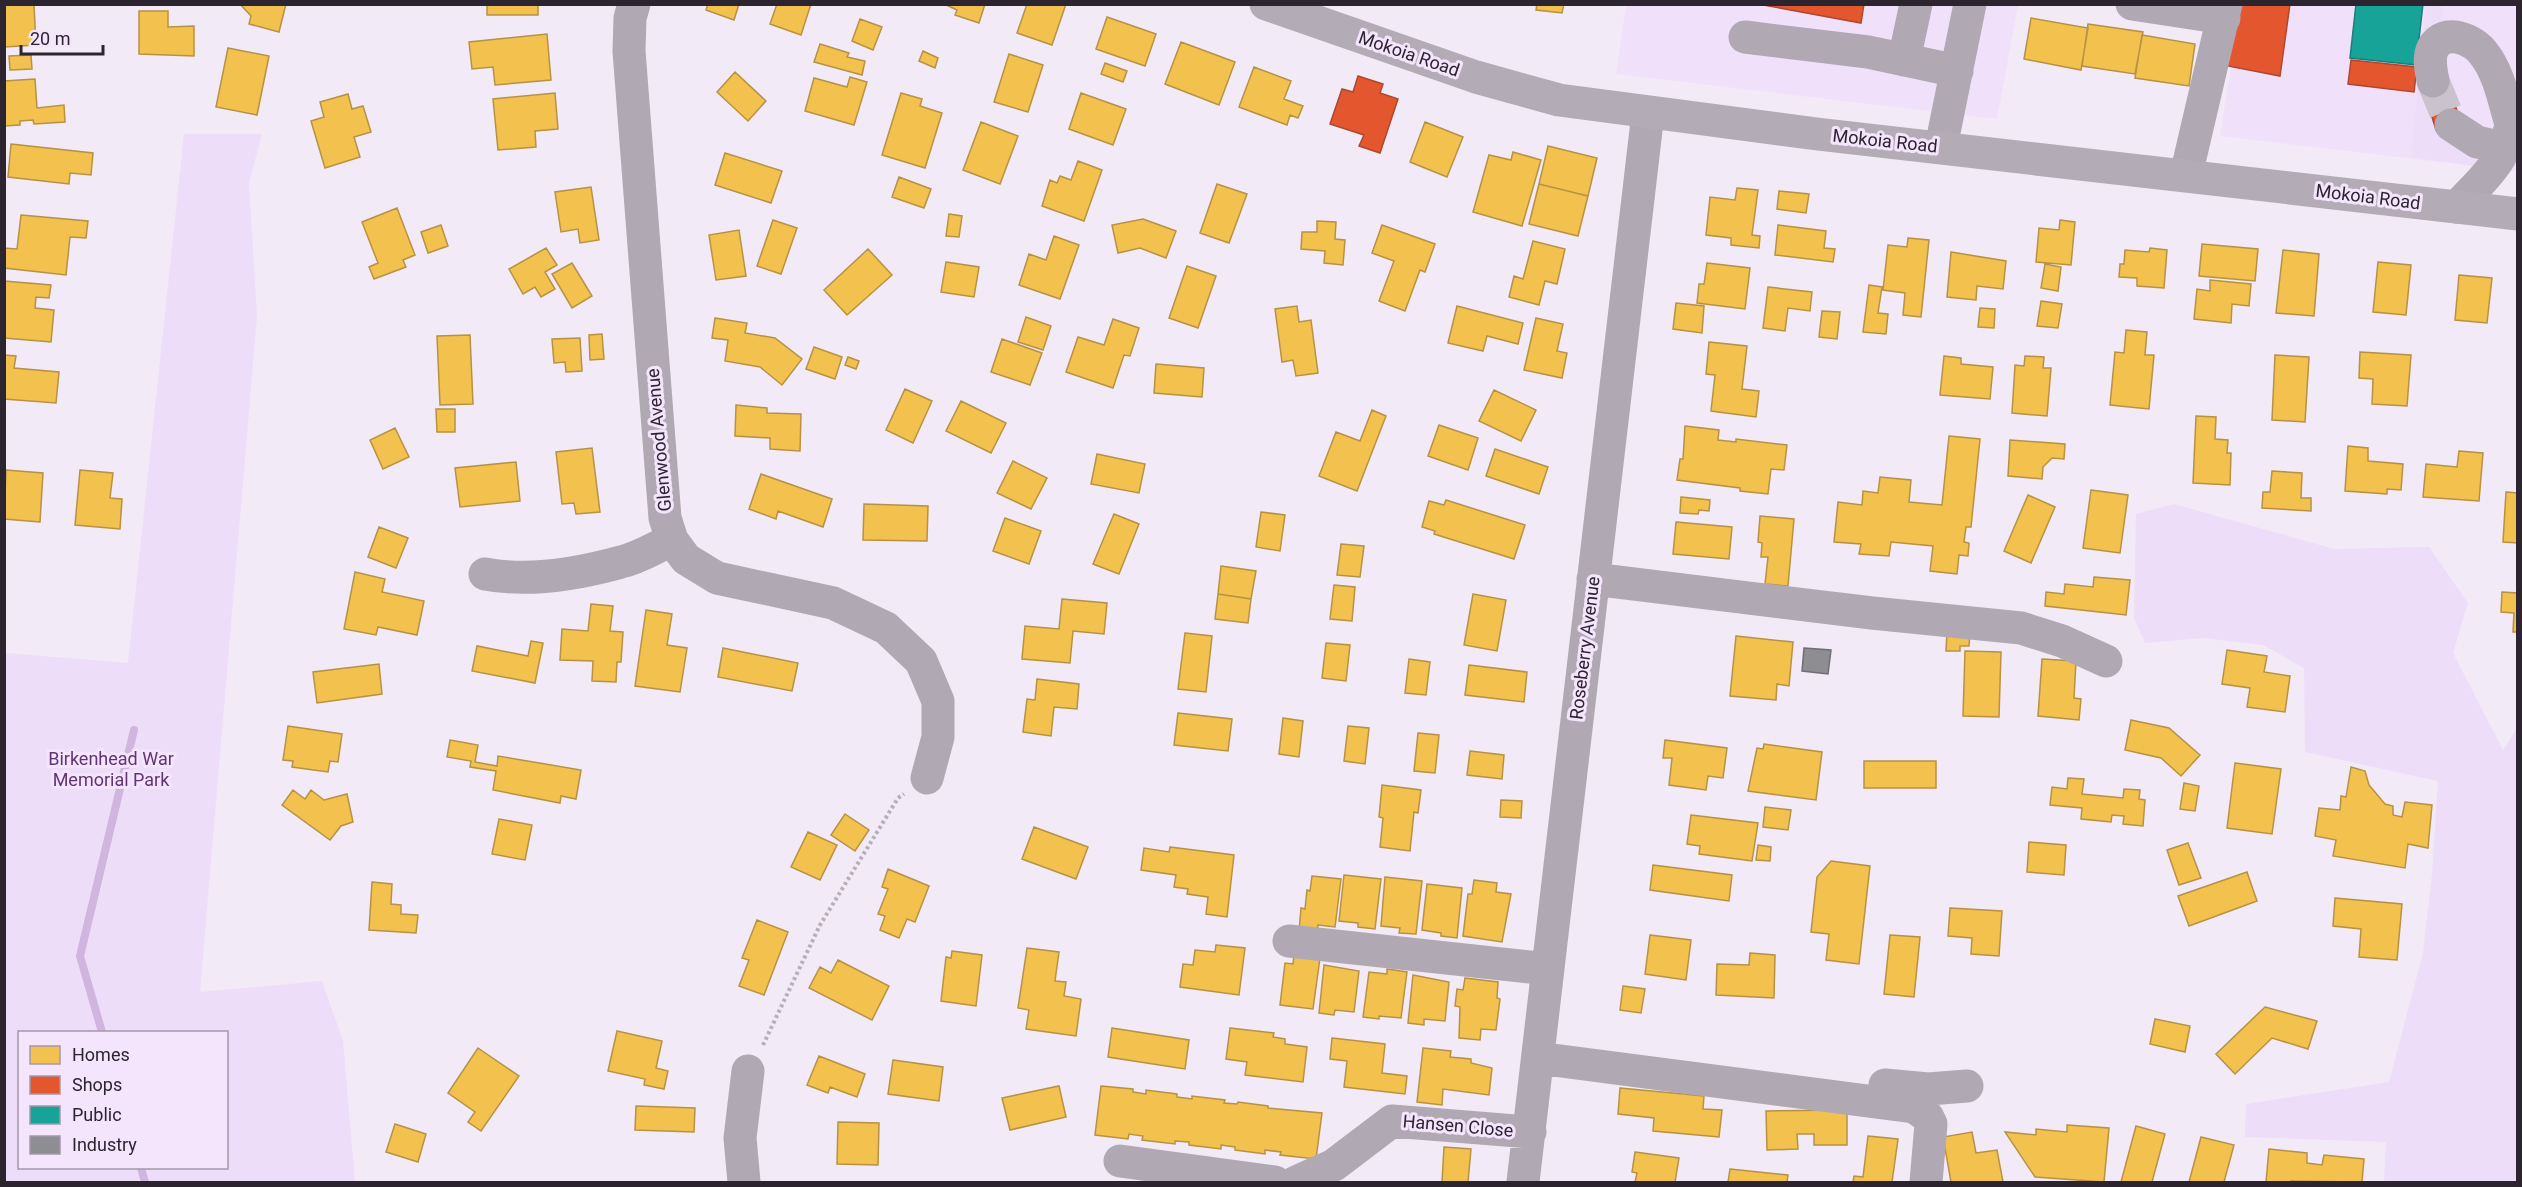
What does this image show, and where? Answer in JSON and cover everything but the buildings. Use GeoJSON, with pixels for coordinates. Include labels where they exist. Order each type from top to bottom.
{"type":"FeatureCollection","features":[{"type":"Feature","properties":{"kind":"main road","name":"Mokoia Road"},"geometry":{"type":"LineString","coordinates":[[1266,4],[1486,80],[1559,100],[1648,113],[2517,214]]}},
{"type":"Feature","properties":{"kind":"street","name":"Glenwood Avenue"},"geometry":{"type":"LineString","coordinates":[[634,4],[630,18],[629,51],[665,518],[672,540],[686,558],[717,578],[833,603],[886,628],[921,661],[938,701],[938,737],[927,778]]}},
{"type":"Feature","properties":{"kind":"street"},"geometry":{"type":"LineString","coordinates":[[1904,60],[1916,4]]}},
{"type":"Feature","properties":{"kind":"street"},"geometry":{"type":"LineString","coordinates":[[1941,147],[1970,4]]}},
{"type":"Feature","properties":{"kind":"street"},"geometry":{"type":"LineString","coordinates":[[2132,4],[2225,11],[2186,175]]}},
{"type":"Feature","properties":{"kind":"street"},"geometry":{"type":"LineString","coordinates":[[1745,37],[1869,52],[1957,71]]}},
{"type":"Feature","properties":{"kind":"street"},"geometry":{"type":"LineString","coordinates":[[2433,81],[2431,55],[2434,45],[2444,38],[2456,37],[2472,42],[2479,47],[2492,67],[2511,129],[2487,175],[2457,207]]}},
{"type":"Feature","properties":{"kind":"street","name":"Roseberry Avenue"},"geometry":{"type":"LineString","coordinates":[[1523,1182],[1648,113]]}},
{"type":"Feature","properties":{"kind":"street"},"geometry":{"type":"LineString","coordinates":[[2451,125],[2477,142],[2511,129]]}},
{"type":"Feature","properties":{"kind":"street"},"geometry":{"type":"LineString","coordinates":[[484,574],[503,578],[564,575],[623,562],[672,540]]}},
{"type":"Feature","properties":{"kind":"street"},"geometry":{"type":"LineString","coordinates":[[1593,579],[1861,612],[2021,628],[2062,641],[2106,661]]}},
{"type":"Feature","properties":{"kind":"street"},"geometry":{"type":"LineString","coordinates":[[1288,941],[1548,969]]}},
{"type":"Feature","properties":{"kind":"street"},"geometry":{"type":"LineString","coordinates":[[1539,1051],[1928,1089],[1967,1086]]}},
{"type":"Feature","properties":{"kind":"street"},"geometry":{"type":"LineString","coordinates":[[1539,1051],[1914,1107],[1927,1116],[1931,1124],[1926,1182]]}},
{"type":"Feature","properties":{"kind":"street"},"geometry":{"type":"LineString","coordinates":[[744,1182],[740,1138],[748,1071]]}},
{"type":"Feature","properties":{"kind":"street","name":"Hansen Close"},"geometry":{"type":"LineString","coordinates":[[1296,1182],[1334,1165],[1392,1121],[1530,1132]]}},
{"type":"Feature","properties":{"kind":"street"},"geometry":{"type":"LineString","coordinates":[[1120,1161],[1275,1182]]}},
{"type":"Feature","properties":{"kind":"path"},"geometry":{"type":"LineString","coordinates":[[748,1071],[768,1036],[820,925],[898,798],[927,778]]}},
{"type":"Feature","properties":{"kind":"shaded area"},"geometry":{"type":"Polygon","coordinates":[[[1626,5],[2018,5],[1997,119],[1616,74],[1626,5]]]}},
{"type":"Feature","properties":{"kind":"shaded area"},"geometry":{"type":"Polygon","coordinates":[[[2241,5],[2517,5],[2517,171],[2220,136],[2241,5]]]}},
{"type":"Feature","properties":{"kind":"green space"},"geometry":{"type":"Polygon","coordinates":[[[2426,5],[2443,5],[2440,29],[2422,84],[2487,151],[2475,166],[2411,157],[2426,5]]]}},
{"type":"Feature","properties":{"kind":"green space","name":"Birkenhead War Memorial Park"},"geometry":{"type":"Polygon","coordinates":[[[184,134],[262,134],[249,183],[257,316],[200,992],[322,981],[343,1041],[355,1182],[5,1182],[5,653],[128,663],[184,134]]]}},
{"type":"Feature","properties":{"kind":"green space"},"geometry":{"type":"Polygon","coordinates":[[[2174,504],[2334,549],[2429,547],[2468,603],[2453,653],[2503,750],[2517,728],[2517,1182],[2384,1182],[2386,1142],[2245,1137],[2246,1104],[2389,1082],[2423,953],[2432,874],[2438,781],[2305,752],[2304,668],[2263,645],[2202,638],[2145,643],[2134,618],[2136,514],[2174,504]]]}},
{"type":"Feature","properties":{"kind":"waterway"},"geometry":{"type":"LineString","coordinates":[[102,1031],[80,956],[134,730]]}},
{"type":"Feature","properties":{"kind":"waterway"},"geometry":{"type":"LineString","coordinates":[[141,1169],[145,1182]]}},
{"type":"Feature","properties":{"kind":"tunnel"},"geometry":{"type":"LineString","coordinates":[[2433,81],[2451,125]]}}]}
